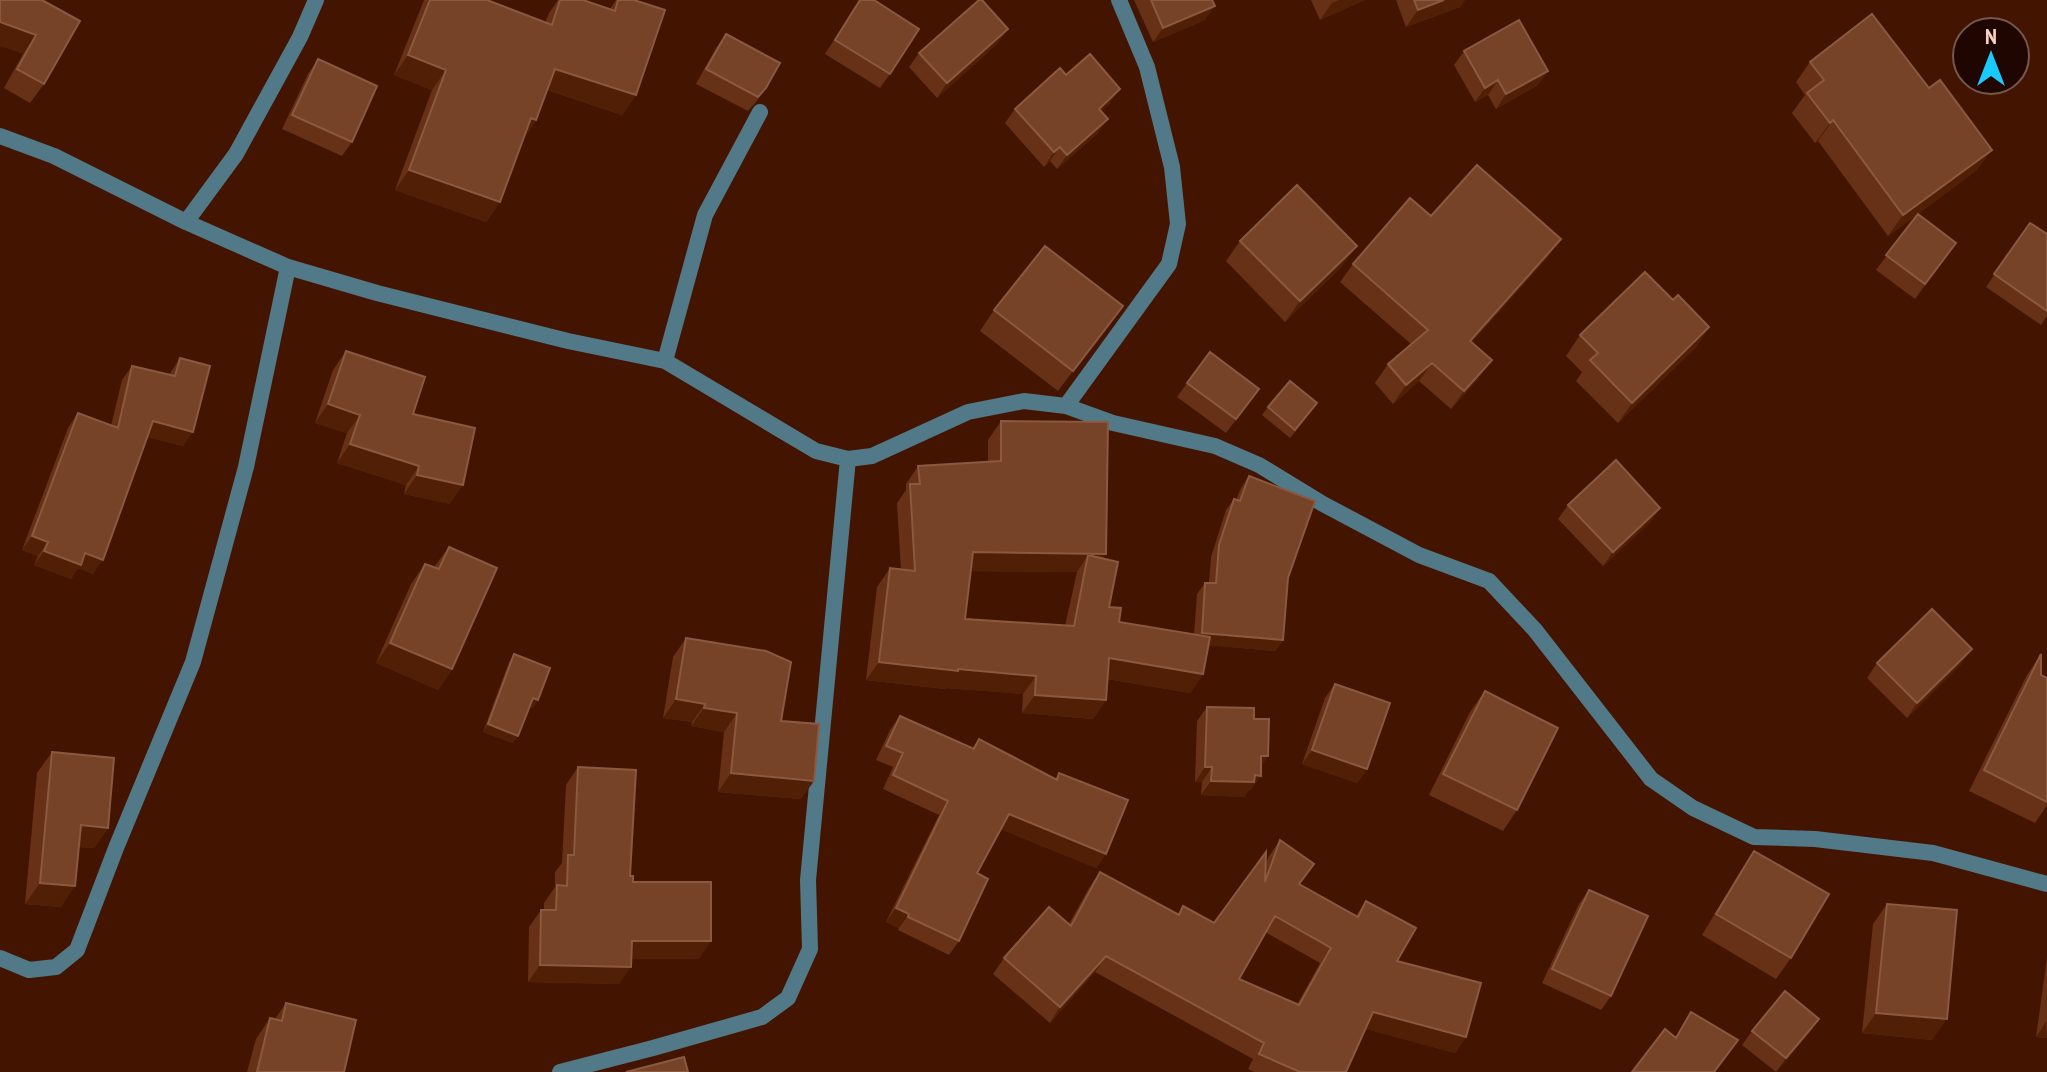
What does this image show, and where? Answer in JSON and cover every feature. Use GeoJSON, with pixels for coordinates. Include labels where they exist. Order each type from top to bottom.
{"type":"FeatureCollection","features":[{"type":"Feature","properties":{"kind":"street"},"geometry":{"type":"LineString","coordinates":[[186,222],[236,154],[300,37],[316,0]]}},
{"type":"Feature","properties":{"kind":"street"},"geometry":{"type":"LineString","coordinates":[[1066,406],[1169,264],[1178,224],[1172,167],[1147,67],[1119,0]]}},
{"type":"Feature","properties":{"kind":"street"},"geometry":{"type":"LineString","coordinates":[[665,361],[705,215],[760,112]]}},
{"type":"Feature","properties":{"kind":"street"},"geometry":{"type":"LineString","coordinates":[[0,136],[54,156],[186,222],[288,267],[568,341],[665,361],[816,451],[848,459],[872,456],[968,412],[1024,401],[1066,406],[1113,423],[1215,446],[1259,465],[1323,504],[1419,555],[1489,581],[1535,630],[1651,779],[1693,808],[1754,837],[1815,839],[1933,853],[2047,884]]}},
{"type":"Feature","properties":{"kind":"street"},"geometry":{"type":"LineString","coordinates":[[0,958],[29,970],[43,969],[56,967],[77,950],[193,662],[246,467],[288,267]]}},
{"type":"Feature","properties":{"kind":"street"},"geometry":{"type":"LineString","coordinates":[[560,1072],[762,1017],[788,998],[810,949],[808,880],[848,459]]}},
{"type":"Feature","properties":{"kind":"building"},"geometry":{"type":"Polygon","coordinates":[[[0,0],[42,0],[80,21],[44,84],[17,69],[36,35],[0,22],[0,0]]]}},
{"type":"Feature","properties":{"kind":"building"},"geometry":{"type":"Polygon","coordinates":[[[430,0],[487,0],[552,25],[560,0],[583,0],[615,11],[618,0],[634,0],[665,10],[636,95],[555,69],[536,120],[531,118],[500,202],[409,170],[446,70],[408,55],[430,0]]]}},
{"type":"Feature","properties":{"kind":"building"},"geometry":{"type":"Polygon","coordinates":[[[860,0],[874,0],[919,29],[890,74],[835,40],[860,0]]]}},
{"type":"Feature","properties":{"kind":"building"},"geometry":{"type":"Polygon","coordinates":[[[979,0],[1008,29],[947,83],[919,53],[979,0]]]}},
{"type":"Feature","properties":{"kind":"building"},"geometry":{"type":"Polygon","coordinates":[[[1151,0],[1212,0],[1215,6],[1163,28],[1151,0]]]}},
{"type":"Feature","properties":{"kind":"building"},"geometry":{"type":"Polygon","coordinates":[[[1414,0],[1444,0],[1418,10],[1414,0]]]}},
{"type":"Feature","properties":{"kind":"building"},"geometry":{"type":"Polygon","coordinates":[[[1872,14],[1929,88],[1940,80],[1992,150],[1903,215],[1833,120],[1830,123],[1807,93],[1824,80],[1810,62],[1872,14]]]}},
{"type":"Feature","properties":{"kind":"building"},"geometry":{"type":"Polygon","coordinates":[[[1519,20],[1548,71],[1506,94],[1498,80],[1485,88],[1464,51],[1519,20]]]}},
{"type":"Feature","properties":{"kind":"building"},"geometry":{"type":"Polygon","coordinates":[[[726,34],[780,63],[758,97],[706,69],[726,34]]]}},
{"type":"Feature","properties":{"kind":"building"},"geometry":{"type":"Polygon","coordinates":[[[1090,54],[1120,89],[1099,109],[1108,119],[1067,155],[1060,147],[1054,152],[1015,109],[1060,68],[1066,75],[1090,54]]]}},
{"type":"Feature","properties":{"kind":"building"},"geometry":{"type":"Polygon","coordinates":[[[318,59],[377,86],[352,142],[292,115],[318,59]]]}},
{"type":"Feature","properties":{"kind":"building"},"geometry":{"type":"Polygon","coordinates":[[[1477,165],[1561,239],[1470,341],[1492,360],[1464,391],[1432,363],[1406,385],[1388,364],[1428,330],[1353,264],[1410,198],[1431,216],[1477,165]]]}},
{"type":"Feature","properties":{"kind":"building"},"geometry":{"type":"Polygon","coordinates":[[[1297,185],[1357,246],[1300,301],[1240,241],[1297,185]]]}},
{"type":"Feature","properties":{"kind":"building"},"geometry":{"type":"Polygon","coordinates":[[[1918,214],[1956,243],[1925,284],[1886,255],[1918,214]]]}},
{"type":"Feature","properties":{"kind":"building"},"geometry":{"type":"Polygon","coordinates":[[[2030,223],[2047,234],[2047,311],[1994,274],[2030,223]]]}},
{"type":"Feature","properties":{"kind":"building"},"geometry":{"type":"Polygon","coordinates":[[[1045,246],[1123,306],[1073,371],[994,310],[1045,246]]]}},
{"type":"Feature","properties":{"kind":"building"},"geometry":{"type":"Polygon","coordinates":[[[1645,272],[1673,300],[1678,295],[1709,327],[1632,403],[1590,360],[1598,353],[1580,335],[1645,272]]]}},
{"type":"Feature","properties":{"kind":"building"},"geometry":{"type":"Polygon","coordinates":[[[346,351],[425,377],[413,414],[475,428],[463,485],[417,475],[419,466],[350,444],[360,415],[328,404],[346,351]]]}},
{"type":"Feature","properties":{"kind":"building"},"geometry":{"type":"Polygon","coordinates":[[[1210,352],[1259,389],[1236,419],[1187,383],[1210,352]]]}},
{"type":"Feature","properties":{"kind":"building"},"geometry":{"type":"Polygon","coordinates":[[[180,358],[210,366],[193,432],[153,421],[103,560],[85,553],[81,565],[44,551],[48,542],[32,536],[78,413],[118,428],[132,366],[175,376],[180,358]]]}},
{"type":"Feature","properties":{"kind":"building"},"geometry":{"type":"Polygon","coordinates":[[[1290,381],[1317,403],[1295,430],[1268,407],[1290,381]]]}},
{"type":"Feature","properties":{"kind":"building"},"geometry":{"type":"Polygon","coordinates":[[[1001,421],[1108,422],[1106,554],[973,552],[965,619],[1074,626],[1088,555],[1118,562],[1109,607],[1121,608],[1119,622],[1210,637],[1203,674],[1109,658],[1106,700],[1035,695],[1036,676],[879,662],[890,568],[915,571],[910,484],[920,484],[918,466],[1001,461],[1001,421]]]}},
{"type":"Feature","properties":{"kind":"building"},"geometry":{"type":"Polygon","coordinates":[[[1616,460],[1660,508],[1613,552],[1568,505],[1616,460]]]}},
{"type":"Feature","properties":{"kind":"building"},"geometry":{"type":"Polygon","coordinates":[[[1249,476],[1315,501],[1288,578],[1283,640],[1202,633],[1205,583],[1216,583],[1219,545],[1234,499],[1240,501],[1249,476]]]}},
{"type":"Feature","properties":{"kind":"building"},"geometry":{"type":"Polygon","coordinates":[[[449,547],[497,568],[452,669],[390,643],[425,564],[439,569],[449,547]]]}},
{"type":"Feature","properties":{"kind":"building"},"geometry":{"type":"Polygon","coordinates":[[[1932,609],[1972,649],[1917,703],[1877,663],[1932,609]]]}},
{"type":"Feature","properties":{"kind":"building"},"geometry":{"type":"Polygon","coordinates":[[[686,638],[766,651],[791,662],[781,721],[819,724],[814,781],[731,773],[737,713],[704,708],[705,704],[676,699],[686,638]]]}},
{"type":"Feature","properties":{"kind":"building"},"geometry":{"type":"Polygon","coordinates":[[[514,654],[550,668],[538,700],[533,698],[518,736],[488,724],[514,654]]]}},
{"type":"Feature","properties":{"kind":"building"},"geometry":{"type":"Polygon","coordinates":[[[2041,654],[2041,675],[2047,678],[2047,802],[1984,770],[2041,654]]]}},
{"type":"Feature","properties":{"kind":"building"},"geometry":{"type":"Polygon","coordinates":[[[1335,684],[1390,703],[1367,769],[1312,750],[1335,684]]]}},
{"type":"Feature","properties":{"kind":"building"},"geometry":{"type":"Polygon","coordinates":[[[1485,691],[1558,728],[1517,810],[1443,774],[1485,691]]]}},
{"type":"Feature","properties":{"kind":"building"},"geometry":{"type":"Polygon","coordinates":[[[1207,707],[1254,708],[1254,719],[1269,719],[1268,756],[1261,756],[1261,776],[1255,775],[1254,782],[1211,781],[1212,767],[1205,767],[1207,707]]]}},
{"type":"Feature","properties":{"kind":"building"},"geometry":{"type":"Polygon","coordinates":[[[900,716],[974,749],[979,739],[1057,780],[1059,773],[1128,800],[1106,854],[1009,814],[977,873],[988,879],[959,941],[908,917],[909,914],[896,908],[948,801],[893,775],[903,753],[886,746],[900,716]]]}},
{"type":"Feature","properties":{"kind":"building"},"geometry":{"type":"Polygon","coordinates":[[[52,752],[114,758],[108,828],[81,825],[75,886],[40,883],[52,752]]]}},
{"type":"Feature","properties":{"kind":"building"},"geometry":{"type":"Polygon","coordinates":[[[578,767],[636,770],[630,876],[633,876],[633,882],[711,882],[711,941],[632,941],[631,967],[540,965],[541,910],[556,910],[557,885],[567,886],[568,855],[574,855],[578,767]]]}},
{"type":"Feature","properties":{"kind":"building"},"geometry":{"type":"Polygon","coordinates":[[[1280,840],[1314,864],[1299,884],[1358,917],[1366,901],[1416,928],[1397,961],[1481,983],[1466,1037],[1373,1012],[1346,1072],[1300,1072],[1259,1054],[1264,1043],[1106,956],[1060,1007],[1004,958],[1049,907],[1071,926],[1100,872],[1179,915],[1183,906],[1214,923],[1266,852],[1265,882],[1280,840]],[[1275,916],[1239,979],[1299,1005],[1331,948],[1275,916]]]}},
{"type":"Feature","properties":{"kind":"building"},"geometry":{"type":"Polygon","coordinates":[[[1754,851],[1829,894],[1791,958],[1716,914],[1754,851]]]}},
{"type":"Feature","properties":{"kind":"building"},"geometry":{"type":"Polygon","coordinates":[[[1589,890],[1648,916],[1611,996],[1552,969],[1589,890]]]}},
{"type":"Feature","properties":{"kind":"building"},"geometry":{"type":"Polygon","coordinates":[[[1887,904],[1957,910],[1947,1019],[1876,1013],[1887,904]]]}},
{"type":"Feature","properties":{"kind":"building"},"geometry":{"type":"Polygon","coordinates":[[[1785,991],[1819,1019],[1786,1058],[1752,1031],[1785,991]]]}},
{"type":"Feature","properties":{"kind":"building"},"geometry":{"type":"Polygon","coordinates":[[[286,1003],[356,1020],[344,1072],[257,1072],[270,1018],[282,1021],[286,1003]]]}},
{"type":"Feature","properties":{"kind":"building"},"geometry":{"type":"Polygon","coordinates":[[[1691,1012],[1738,1040],[1714,1072],[1632,1072],[1665,1029],[1676,1038],[1691,1012]]]}},
{"type":"Feature","properties":{"kind":"building"},"geometry":{"type":"Polygon","coordinates":[[[684,1057],[688,1072],[626,1072],[684,1057]]]}}]}
